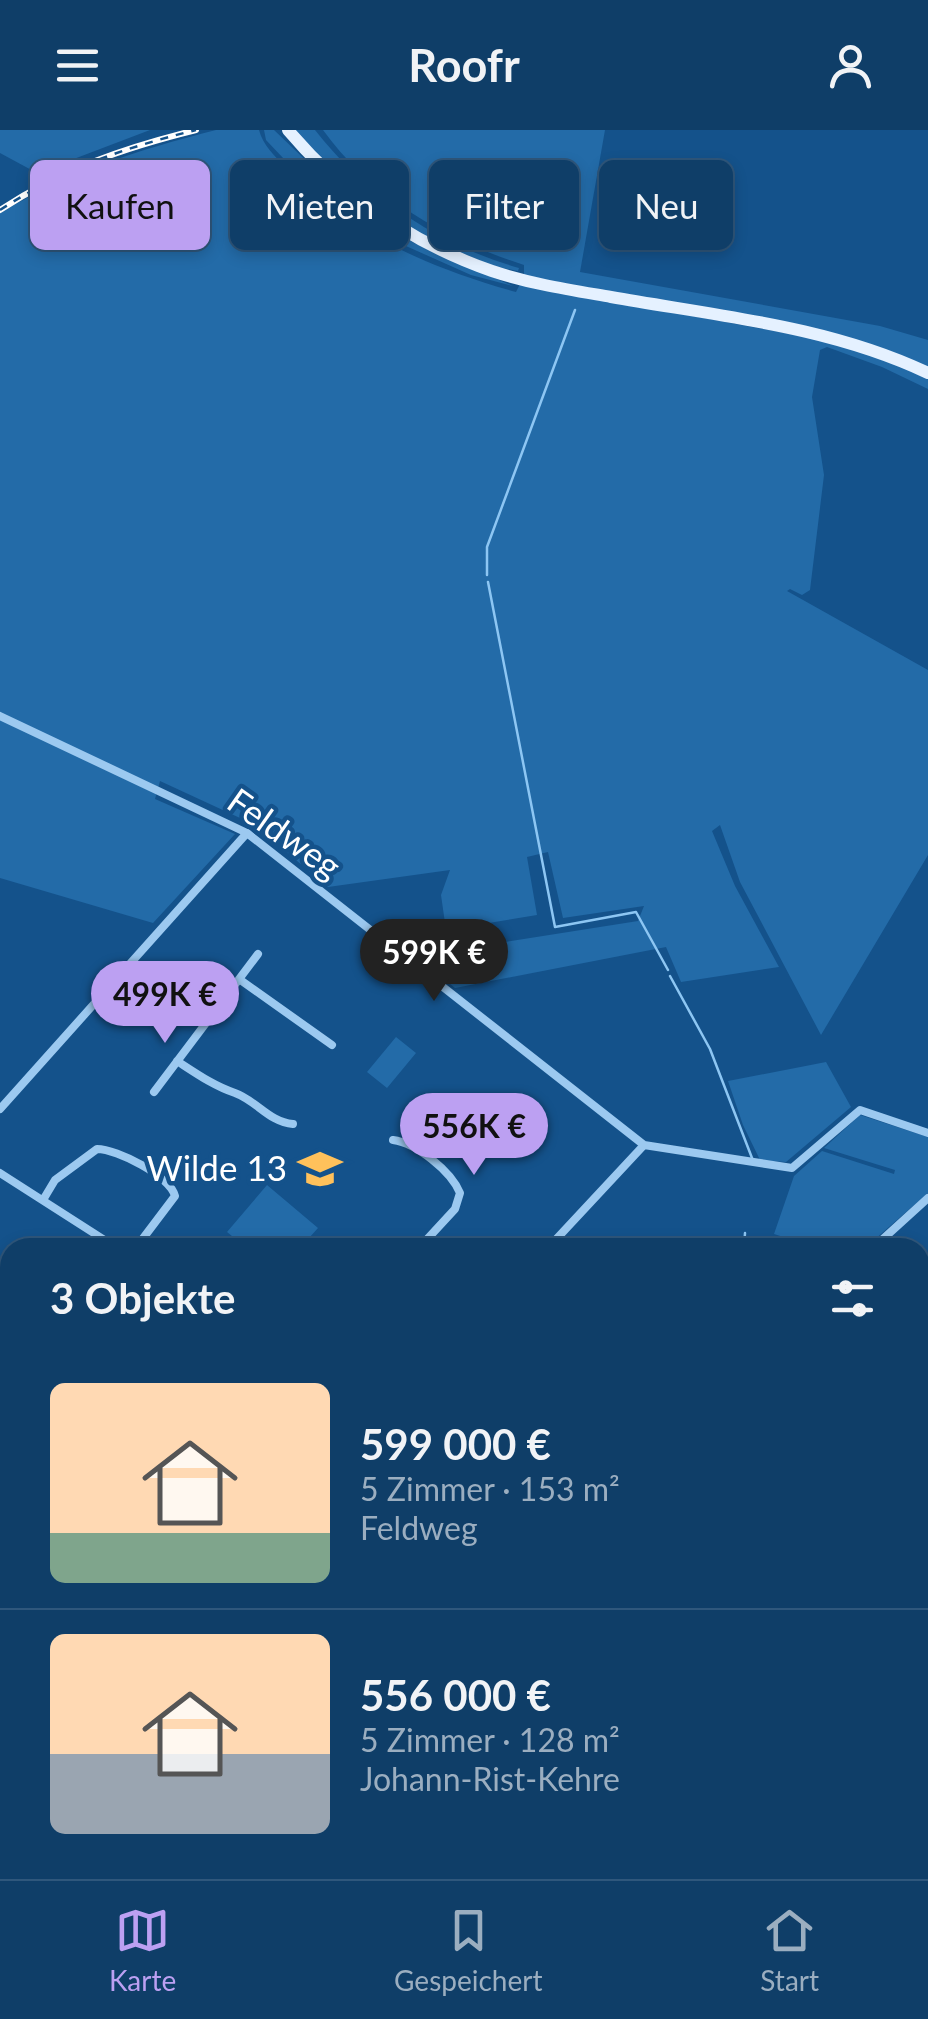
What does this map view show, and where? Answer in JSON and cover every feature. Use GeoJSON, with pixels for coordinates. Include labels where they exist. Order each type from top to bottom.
{"type":"FeatureCollection","features":[{"type":"Feature","properties":{"kind":"main road"},"geometry":{"type":"LineString","coordinates":[[288,130],[332,177],[375,211],[417,238],[461,259],[538,283],[831,337],[928,374]]}},
{"type":"Feature","properties":{"kind":"street","name":"Feldweg"},"geometry":{"type":"LineString","coordinates":[[0,716],[246,833],[644,1145],[792,1168],[860,1110],[928,1133]]}},
{"type":"Feature","properties":{"kind":"street"},"geometry":{"type":"LineString","coordinates":[[0,1109],[246,833]]}},
{"type":"Feature","properties":{"kind":"street"},"geometry":{"type":"LineString","coordinates":[[154,1092],[258,954]]}},
{"type":"Feature","properties":{"kind":"street"},"geometry":{"type":"LineString","coordinates":[[126,968],[205,1023]]}},
{"type":"Feature","properties":{"kind":"street"},"geometry":{"type":"LineString","coordinates":[[239,979],[332,1045]]}},
{"type":"Feature","properties":{"kind":"street"},"geometry":{"type":"LineString","coordinates":[[178,1060],[278,1122],[294,1124]]}},
{"type":"Feature","properties":{"kind":"street"},"geometry":{"type":"LineString","coordinates":[[393,1140],[407,1142],[452,1179],[460,1193],[456,1209],[430,1238]]}},
{"type":"Feature","properties":{"kind":"street"},"geometry":{"type":"LineString","coordinates":[[557,1238],[644,1145]]}},
{"type":"Feature","properties":{"kind":"street"},"geometry":{"type":"LineString","coordinates":[[43,1200],[55,1180],[97,1149],[108,1149],[168,1183],[176,1196],[143,1238]]}},
{"type":"Feature","properties":{"kind":"street"},"geometry":{"type":"LineString","coordinates":[[0,1174],[102,1238]]}},
{"type":"Feature","properties":{"kind":"street"},"geometry":{"type":"LineString","coordinates":[[884,1238],[928,1198]]}},
{"type":"Feature","properties":{"kind":"shaded area"},"geometry":{"type":"Polygon","coordinates":[[[0,130],[150,130],[71,160],[30,160],[30,169],[0,153],[0,130]]]}},
{"type":"Feature","properties":{"kind":"shaded area"},"geometry":{"type":"Polygon","coordinates":[[[216,130],[259,130],[279,160],[230,160],[230,250],[403,250],[453,272],[516,292],[520,284],[833,342],[928,379],[928,389],[827,347],[820,350],[812,397],[824,475],[810,590],[802,595],[787,591],[928,670],[928,855],[821,1035],[740,882],[720,825],[712,831],[735,886],[779,967],[681,982],[666,947],[455,988],[416,956],[638,921],[644,906],[563,918],[548,852],[527,857],[537,915],[446,930],[441,895],[450,870],[328,887],[253,824],[160,781],[155,799],[235,834],[153,923],[0,878],[0,213],[30,197],[30,250],[210,250],[210,160],[117,160],[216,130]]]}},
{"type":"Feature","properties":{"kind":"shaded area"},"geometry":{"type":"Polygon","coordinates":[[[264,130],[274,130],[305,160],[285,160],[266,140],[264,130]]]}},
{"type":"Feature","properties":{"kind":"shaded area"},"geometry":{"type":"Polygon","coordinates":[[[293,130],[315,130],[342,160],[321,160],[293,130]]]}},
{"type":"Feature","properties":{"kind":"shaded area"},"geometry":{"type":"Polygon","coordinates":[[[323,130],[605,130],[580,272],[880,326],[928,340],[928,369],[908,359],[524,275],[524,265],[483,250],[579,250],[579,160],[429,160],[429,223],[409,211],[409,160],[349,160],[323,130]]]}},
{"type":"Feature","properties":{"kind":"shaded area"},"geometry":{"type":"Polygon","coordinates":[[[409,218],[429,230],[429,238],[409,227],[409,218]]]}},
{"type":"Feature","properties":{"kind":"shaded area"},"geometry":{"type":"Polygon","coordinates":[[[409,240],[513,286],[471,275],[409,247],[409,240]]]}},
{"type":"Feature","properties":{"kind":"shaded area"},"geometry":{"type":"Polygon","coordinates":[[[456,250],[470,250],[519,268],[518,271],[492,266],[456,250]]]}},
{"type":"Feature","properties":{"kind":"shaded area"},"geometry":{"type":"Polygon","coordinates":[[[396,1037],[416,1053],[387,1088],[367,1072],[396,1037]]]}},
{"type":"Feature","properties":{"kind":"shaded area"},"geometry":{"type":"Polygon","coordinates":[[[826,1062],[851,1107],[786,1162],[760,1160],[728,1081],[826,1062]]]}},
{"type":"Feature","properties":{"kind":"shaded area"},"geometry":{"type":"Polygon","coordinates":[[[860,1115],[928,1137],[928,1193],[876,1238],[787,1238],[774,1234],[794,1176],[822,1151],[894,1174],[895,1170],[824,1148],[860,1115]]]}},
{"type":"Feature","properties":{"kind":"shaded area"},"geometry":{"type":"Polygon","coordinates":[[[267,1185],[318,1228],[309,1238],[234,1238],[227,1232],[267,1185]]]}},
{"type":"Feature","properties":{"kind":"waterway"},"geometry":{"type":"LineString","coordinates":[[487,575],[487,547],[575,310]]}},
{"type":"Feature","properties":{"kind":"waterway"},"geometry":{"type":"LineString","coordinates":[[488,582],[555,927],[636,912],[668,970]]}},
{"type":"Feature","properties":{"kind":"waterway"},"geometry":{"type":"LineString","coordinates":[[670,976],[710,1049],[752,1158]]}},
{"type":"Feature","properties":{"kind":"waterway"},"geometry":{"type":"LineString","coordinates":[[745,1233],[745,1238]]}},
{"type":"Feature","properties":{"kind":"railway"},"geometry":{"type":"LineString","coordinates":[[0,210],[94,161],[196,130]]}},
{"type":"Feature","properties":{"kind":"place","name":"Wilde 13"},"geometry":{"type":"Point","coordinates":[320,1169]}}]}
